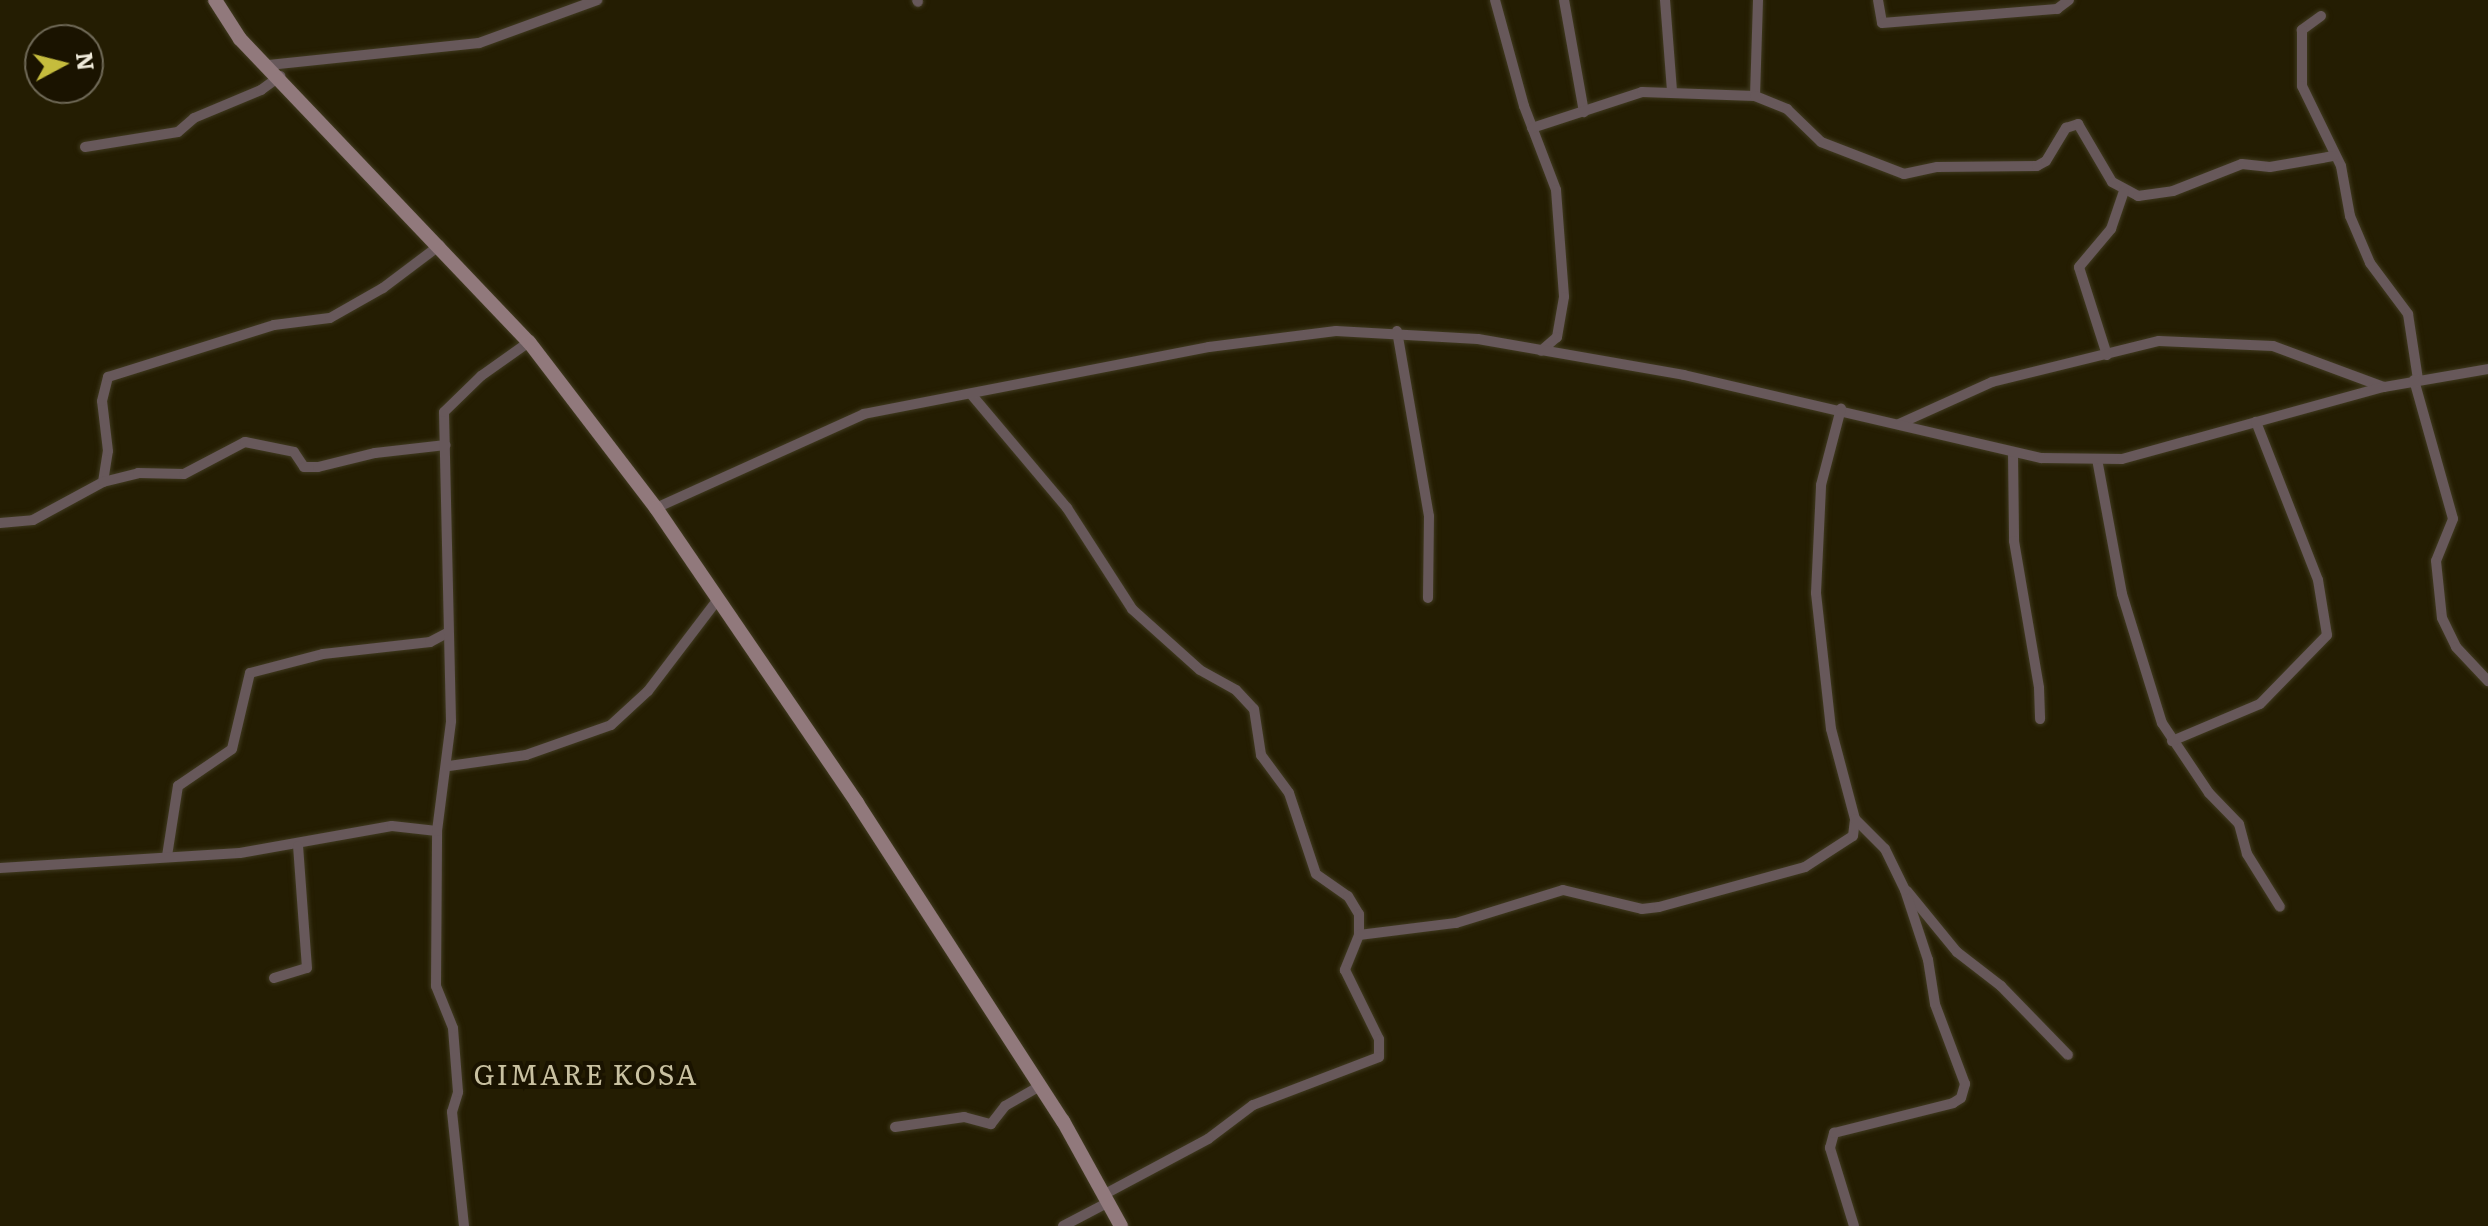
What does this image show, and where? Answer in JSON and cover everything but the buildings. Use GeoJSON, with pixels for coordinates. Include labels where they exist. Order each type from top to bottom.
{"type":"FeatureCollection","features":[{"type":"Feature","properties":{"kind":"street"},"geometry":{"type":"LineString","coordinates":[[215,0],[240,39],[274,70],[529,342],[656,508],[1040,1086],[1121,1226]]}},
{"type":"Feature","properties":{"kind":"street"},"geometry":{"type":"LineString","coordinates":[[85,147],[178,132],[194,118],[261,90],[274,70],[479,43],[597,0]]}},
{"type":"Feature","properties":{"kind":"street"},"geometry":{"type":"LineString","coordinates":[[1495,0],[1532,128],[1556,190],[1565,279],[1557,337],[1565,356]]}},
{"type":"Feature","properties":{"kind":"street"},"geometry":{"type":"LineString","coordinates":[[1564,0],[1584,112]]}},
{"type":"Feature","properties":{"kind":"street"},"geometry":{"type":"LineString","coordinates":[[1665,0],[1672,90]]}},
{"type":"Feature","properties":{"kind":"street"},"geometry":{"type":"LineString","coordinates":[[1755,96],[1758,0]]}},
{"type":"Feature","properties":{"kind":"street"},"geometry":{"type":"LineString","coordinates":[[1878,0],[1882,23],[2057,9],[2069,0]]}},
{"type":"Feature","properties":{"kind":"street"},"geometry":{"type":"LineString","coordinates":[[2321,16],[2302,30],[2301,77],[2334,156],[2370,263],[2408,314],[2416,379],[2453,519],[2436,561],[2438,603],[2456,647],[2488,681]]}},
{"type":"Feature","properties":{"kind":"street"},"geometry":{"type":"LineString","coordinates":[[1532,128],[1626,96],[1672,90],[1755,96],[1787,109],[1821,142],[1895,174],[1937,167],[2037,166],[2046,161],[2066,128],[2078,124],[2107,174],[2128,196]]}},
{"type":"Feature","properties":{"kind":"street"},"geometry":{"type":"LineString","coordinates":[[2128,196],[2173,191],[2242,164],[2270,167],[2334,156]]}},
{"type":"Feature","properties":{"kind":"street"},"geometry":{"type":"LineString","coordinates":[[2107,355],[2079,267],[2111,229],[2128,196]]}},
{"type":"Feature","properties":{"kind":"street"},"geometry":{"type":"LineString","coordinates":[[103,482],[108,451],[102,401],[108,377],[274,325],[330,318],[383,288],[440,245]]}},
{"type":"Feature","properties":{"kind":"street"},"geometry":{"type":"LineString","coordinates":[[656,508],[864,414],[1209,347],[1336,331],[1397,331],[1541,351],[1841,409],[2013,453],[2097,459],[2122,459],[2416,379],[2488,369]]}},
{"type":"Feature","properties":{"kind":"street"},"geometry":{"type":"LineString","coordinates":[[1397,331],[1429,516],[1428,598]]}},
{"type":"Feature","properties":{"kind":"street"},"geometry":{"type":"LineString","coordinates":[[1541,351],[1557,337]]}},
{"type":"Feature","properties":{"kind":"street"},"geometry":{"type":"LineString","coordinates":[[1899,424],[1992,382],[2159,341],[2265,345],[2359,373],[2384,387]]}},
{"type":"Feature","properties":{"kind":"street"},"geometry":{"type":"LineString","coordinates":[[464,1226],[452,1112],[458,1092],[453,1028],[436,986],[437,831],[449,766],[447,633],[451,577],[445,409],[529,342]]}},
{"type":"Feature","properties":{"kind":"street"},"geometry":{"type":"LineString","coordinates":[[971,394],[1067,508],[1132,609],[1200,670],[1236,690],[1254,709],[1261,755],[1289,793],[1316,874],[1356,906],[1359,935],[1345,970],[1379,1039],[1379,1057],[1253,1105],[1208,1139],[1063,1226]]}},
{"type":"Feature","properties":{"kind":"street"},"geometry":{"type":"LineString","coordinates":[[1359,935],[1456,923],[1563,890],[1642,909],[1713,895],[1825,857],[1853,836],[1855,819],[1831,729],[1816,593],[1821,485],[1841,409]]}},
{"type":"Feature","properties":{"kind":"street"},"geometry":{"type":"LineString","coordinates":[[2172,741],[2260,704],[2327,635],[2318,580],[2256,422]]}},
{"type":"Feature","properties":{"kind":"street"},"geometry":{"type":"LineString","coordinates":[[0,523],[33,520],[103,482],[138,473],[184,474],[245,442],[294,452],[304,467],[318,467],[375,453],[446,445]]}},
{"type":"Feature","properties":{"kind":"street"},"geometry":{"type":"LineString","coordinates":[[2013,453],[2014,541],[2039,688],[2040,719]]}},
{"type":"Feature","properties":{"kind":"street"},"geometry":{"type":"LineString","coordinates":[[2097,459],[2127,611],[2172,741],[2239,824],[2247,854],[2280,907]]}},
{"type":"Feature","properties":{"kind":"street"},"geometry":{"type":"LineString","coordinates":[[449,766],[526,755],[611,725],[648,691],[718,599]]}},
{"type":"Feature","properties":{"kind":"street"},"geometry":{"type":"LineString","coordinates":[[167,856],[178,786],[232,749],[250,673],[323,654],[430,642],[447,633]]}},
{"type":"Feature","properties":{"kind":"street"},"geometry":{"type":"LineString","coordinates":[[1854,1226],[1830,1148],[1834,1133],[1953,1103],[1964,1091],[1905,890],[1885,849],[1855,819]]}},
{"type":"Feature","properties":{"kind":"street"},"geometry":{"type":"LineString","coordinates":[[0,868],[298,846],[382,827],[437,831]]}},
{"type":"Feature","properties":{"kind":"street"},"geometry":{"type":"LineString","coordinates":[[274,978],[307,968],[298,846]]}},
{"type":"Feature","properties":{"kind":"street"},"geometry":{"type":"LineString","coordinates":[[1905,890],[1957,952],[2001,986],[2068,1055]]}},
{"type":"Feature","properties":{"kind":"street"},"geometry":{"type":"LineString","coordinates":[[895,1127],[964,1117],[991,1124],[1005,1106],[1040,1086]]}},
{"type":"Feature","properties":{"kind":"district","name":"GIMARE KOSA"},"geometry":{"type":"Point","coordinates":[586,1073]}}]}
